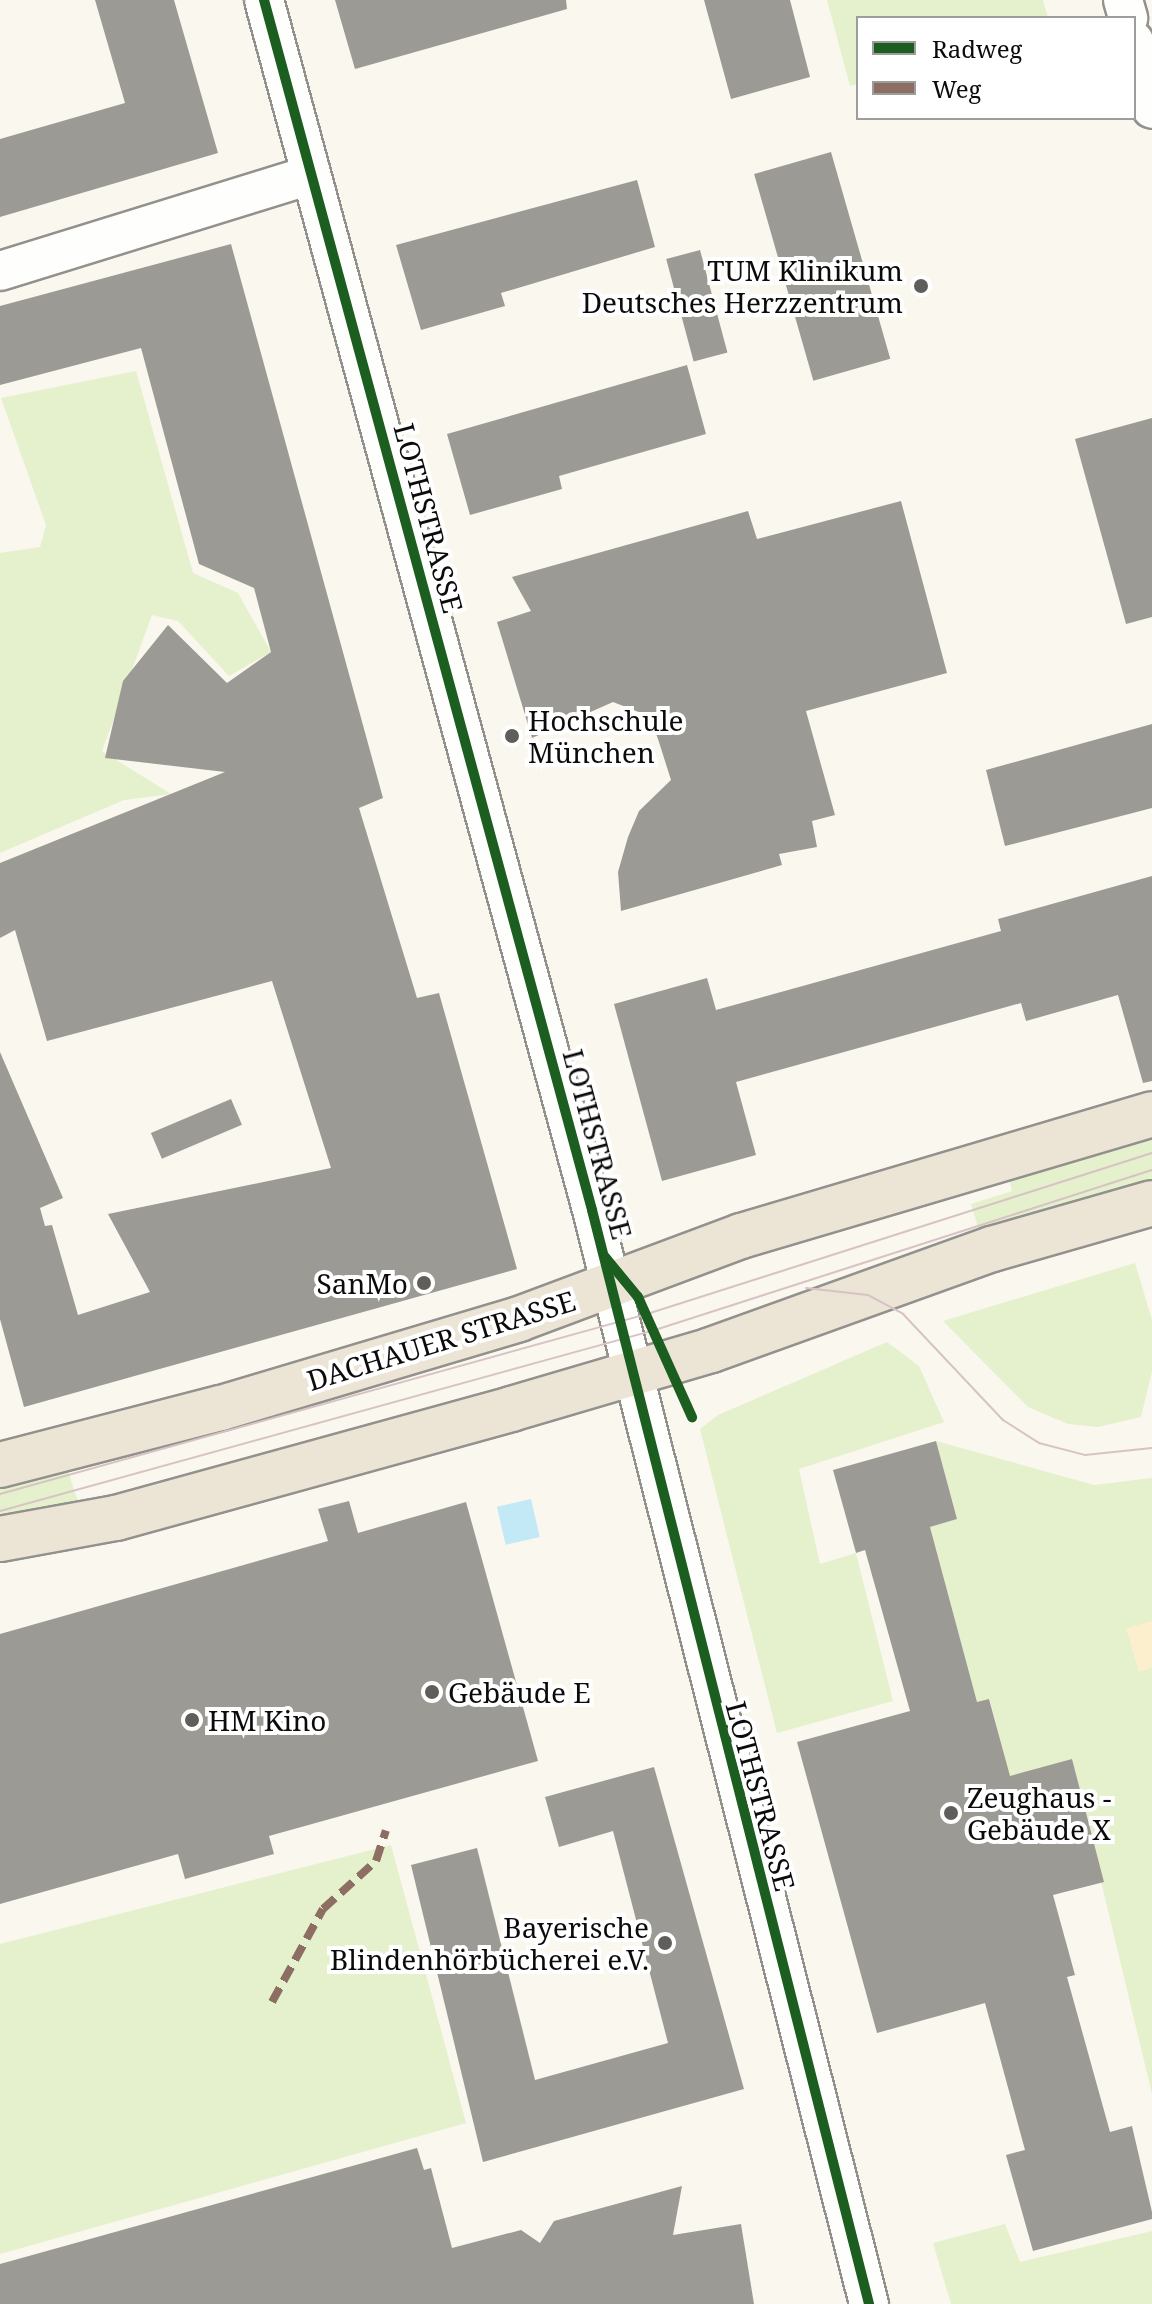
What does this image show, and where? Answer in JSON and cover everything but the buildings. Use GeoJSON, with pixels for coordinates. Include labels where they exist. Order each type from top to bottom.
{"type":"FeatureCollection","features":[{"type":"Feature","properties":{"kind":"main road","name":"DACHAUER STRASSE"},"geometry":{"type":"LineString","coordinates":[[0,1465],[221,1408],[537,1314],[885,1189],[1152,1114]]}},
{"type":"Feature","properties":{"kind":"main road"},"geometry":{"type":"LineString","coordinates":[[0,1539],[116,1518],[629,1374],[992,1249],[1152,1203]]}},
{"type":"Feature","properties":{"kind":"street","name":"LOTHSTRASSE"},"geometry":{"type":"LineString","coordinates":[[264,0],[610,1286],[629,1374],[869,2304]]}},
{"type":"Feature","properties":{"kind":"street"},"geometry":{"type":"LineString","coordinates":[[1136,49],[1152,109]]}},
{"type":"Feature","properties":{"kind":"street"},"geometry":{"type":"LineString","coordinates":[[0,271],[311,175]]}},
{"type":"Feature","properties":{"kind":"green space"},"geometry":{"type":"Polygon","coordinates":[[[827,0],[1043,0],[1047,16],[856,16],[856,84],[850,86],[827,0]]]}},
{"type":"Feature","properties":{"kind":"green space"},"geometry":{"type":"Polygon","coordinates":[[[136,371],[193,573],[238,593],[271,652],[229,676],[178,621],[152,615],[102,751],[171,794],[124,800],[0,853],[0,553],[40,547],[46,525],[1,398],[136,371]]]}},
{"type":"Feature","properties":{"kind":"green space"},"geometry":{"type":"Polygon","coordinates":[[[1152,1133],[1152,1179],[980,1234],[971,1204],[1012,1191],[1007,1171],[1152,1133]]]}},
{"type":"Feature","properties":{"kind":"green space"},"geometry":{"type":"Polygon","coordinates":[[[1135,1263],[1152,1320],[1152,1371],[1141,1417],[1098,1427],[1068,1424],[1028,1407],[943,1321],[1135,1263]]]}},
{"type":"Feature","properties":{"kind":"green space"},"geometry":{"type":"Polygon","coordinates":[[[887,1342],[919,1366],[944,1422],[799,1469],[820,1564],[856,1553],[893,1701],[777,1733],[700,1429],[718,1415],[887,1342]]]}},
{"type":"Feature","properties":{"kind":"green space"},"geometry":{"type":"Polygon","coordinates":[[[936,1441],[1094,1485],[1152,1478],[1152,2094],[1072,1760],[1003,1778],[1005,1758],[990,1700],[977,1702],[930,1527],[957,1519],[936,1441]]]}},
{"type":"Feature","properties":{"kind":"green space"},"geometry":{"type":"Polygon","coordinates":[[[66,1465],[79,1505],[0,1520],[0,1483],[66,1465]]]}},
{"type":"Feature","properties":{"kind":"green space"},"geometry":{"type":"Polygon","coordinates":[[[391,1845],[466,2123],[0,2254],[0,1944],[391,1845]]]}},
{"type":"Feature","properties":{"kind":"green space"},"geometry":{"type":"Polygon","coordinates":[[[1005,2224],[1020,2262],[1152,2231],[1152,2304],[951,2304],[933,2243],[1005,2224]]]}},
{"type":"Feature","properties":{"kind":"sand"},"geometry":{"type":"Polygon","coordinates":[[[1152,1621],[1152,1668],[1139,1672],[1126,1628],[1152,1621]]]}},
{"type":"Feature","properties":{"kind":"water"},"geometry":{"type":"Polygon","coordinates":[[[531,1499],[540,1537],[506,1545],[497,1507],[531,1499]]]}},
{"type":"Feature","properties":{"kind":"tram line"},"geometry":{"type":"LineString","coordinates":[[0,1494],[647,1314],[1152,1153]]}},
{"type":"Feature","properties":{"kind":"tram line"},"geometry":{"type":"LineString","coordinates":[[0,1511],[655,1330],[1152,1170]]}},
{"type":"Feature","properties":{"kind":"tram line"},"geometry":{"type":"LineString","coordinates":[[806,1288],[868,1295],[903,1314],[1003,1420],[1039,1443],[1085,1455],[1152,1448]]}},
{"type":"Feature","properties":{"kind":"marked path"},"geometry":{"type":"LineString","coordinates":[[272,2002],[323,1909],[376,1861],[386,1831]]}},
{"type":"Feature","properties":{"kind":"cycle path"},"geometry":{"type":"LineString","coordinates":[[264,0],[592,1210],[869,2304]]}},
{"type":"Feature","properties":{"kind":"cycle path"},"geometry":{"type":"LineString","coordinates":[[605,1257],[638,1297],[692,1417]]}},
{"type":"Feature","properties":{"kind":"place","name":"TUM Klinikum Deutsches Herzzentrum"},"geometry":{"type":"Point","coordinates":[921,286]}},
{"type":"Feature","properties":{"kind":"place","name":"Hochschule München"},"geometry":{"type":"Point","coordinates":[512,736]}},
{"type":"Feature","properties":{"kind":"place","name":"SanMo"},"geometry":{"type":"Point","coordinates":[424,1283]}},
{"type":"Feature","properties":{"kind":"place","name":"Gebäude E"},"geometry":{"type":"Point","coordinates":[432,1692]}},
{"type":"Feature","properties":{"kind":"place","name":"HM Kino"},"geometry":{"type":"Point","coordinates":[192,1720]}},
{"type":"Feature","properties":{"kind":"place","name":"Zeughaus - Gebäude X"},"geometry":{"type":"Point","coordinates":[951,1813]}},
{"type":"Feature","properties":{"kind":"place","name":"Bayerische Blindenhörbücherei e.V."},"geometry":{"type":"Point","coordinates":[665,1943]}}]}
